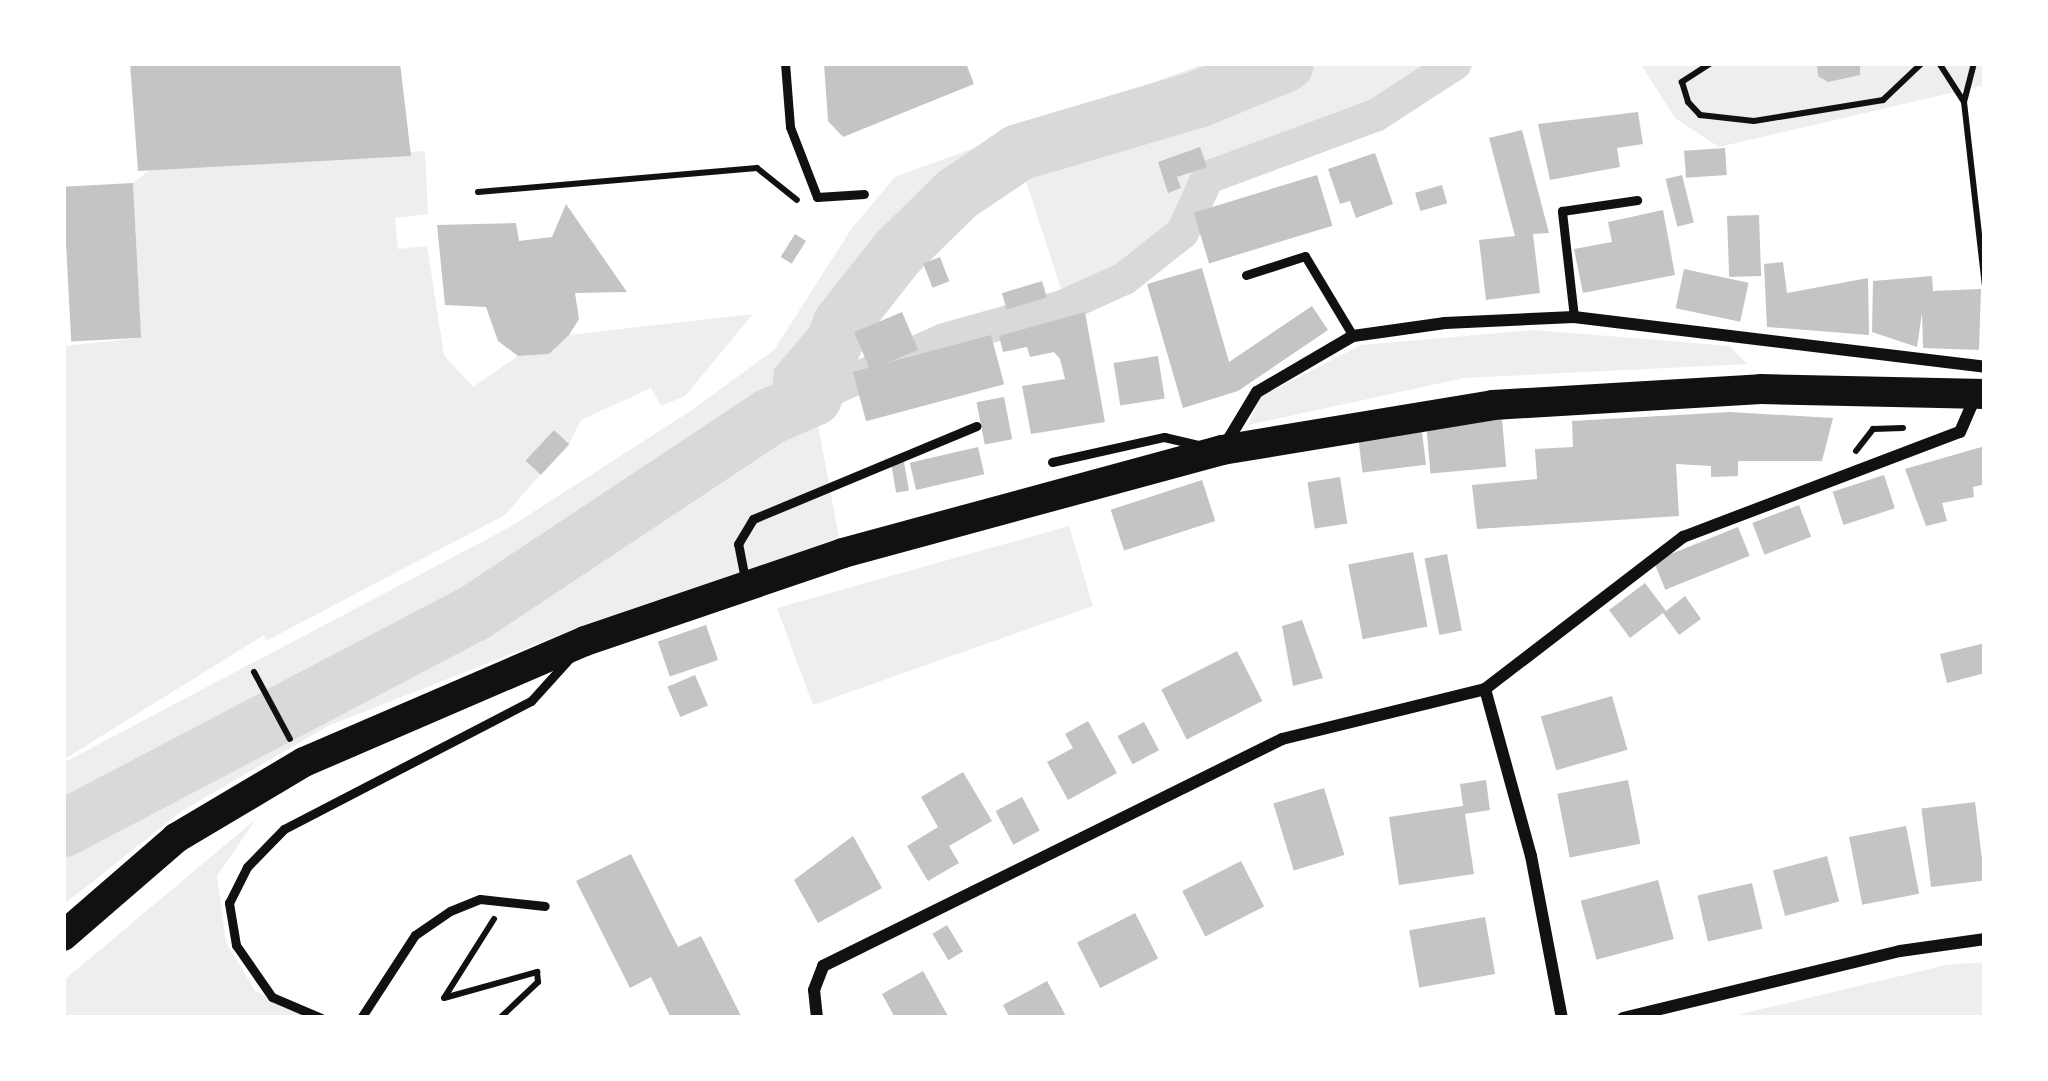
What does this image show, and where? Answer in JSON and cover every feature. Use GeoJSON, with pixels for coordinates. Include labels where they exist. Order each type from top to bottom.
{"type":"FeatureCollection","features":[{"type":"Feature","properties":{"kind":"main road"},"geometry":{"type":"LineString","coordinates":[[63,935],[176,838],[246,794],[379,726],[585,641],[746,584],[1222,450],[1540,402],[1761,389],[1982,385]]}},
{"type":"Feature","properties":{"kind":"street"},"geometry":{"type":"LineString","coordinates":[[813,1015],[823,966],[1162,794],[1282,739],[1485,689],[1683,537],[1960,432],[1972,418],[1982,385],[1574,317],[1353,336],[1257,392],[1222,450]]}},
{"type":"Feature","properties":{"kind":"street"},"geometry":{"type":"LineString","coordinates":[[1485,689],[1531,856],[1562,1018]]}},
{"type":"Feature","properties":{"kind":"street"},"geometry":{"type":"LineString","coordinates":[[1623,1018],[1900,951],[1985,939]]}},
{"type":"Feature","properties":{"kind":"lane"},"geometry":{"type":"LineString","coordinates":[[785,63],[790,128],[817,196],[864,194]]}},
{"type":"Feature","properties":{"kind":"lane"},"geometry":{"type":"LineString","coordinates":[[1574,317],[1562,211],[1637,200]]}},
{"type":"Feature","properties":{"kind":"lane"},"geometry":{"type":"LineString","coordinates":[[1246,275],[1305,256],[1353,336]]}},
{"type":"Feature","properties":{"kind":"lane"},"geometry":{"type":"LineString","coordinates":[[746,584],[738,544],[753,519],[976,426]]}},
{"type":"Feature","properties":{"kind":"lane"},"geometry":{"type":"LineString","coordinates":[[1052,462],[1164,437],[1222,450]]}},
{"type":"Feature","properties":{"kind":"lane"},"geometry":{"type":"LineString","coordinates":[[321,1018],[272,997],[236,945],[229,903],[247,868],[284,830],[531,701],[585,641]]}},
{"type":"Feature","properties":{"kind":"lane"},"geometry":{"type":"LineString","coordinates":[[361,1018],[416,935],[480,899],[545,906]]}},
{"type":"Feature","properties":{"kind":"path"},"geometry":{"type":"LineString","coordinates":[[1711,63],[1682,82],[1688,102],[1700,115],[1754,121],[1882,100],[1922,63]]}},
{"type":"Feature","properties":{"kind":"path"},"geometry":{"type":"LineString","coordinates":[[1939,63],[1964,102]]}},
{"type":"Feature","properties":{"kind":"path"},"geometry":{"type":"LineString","coordinates":[[1974,63],[1964,102],[1985,287]]}},
{"type":"Feature","properties":{"kind":"path"},"geometry":{"type":"LineString","coordinates":[[478,192],[757,168],[798,201],[817,196]]}},
{"type":"Feature","properties":{"kind":"path"},"geometry":{"type":"LineString","coordinates":[[1858,444],[1873,429],[1922,427]]}},
{"type":"Feature","properties":{"kind":"path"},"geometry":{"type":"LineString","coordinates":[[254,672],[295,747]]}},
{"type":"Feature","properties":{"kind":"path"},"geometry":{"type":"LineString","coordinates":[[500,1018],[538,982],[537,972],[445,998],[508,900]]}},
{"type":"Feature","properties":{"kind":"shaded area"},"geometry":{"type":"Polygon","coordinates":[[[1206,63],[1464,63],[1383,119],[1201,190],[1190,235],[1137,280],[1068,311],[1017,153],[956,194],[816,320],[767,398],[767,421],[813,397],[840,543],[587,624],[328,726],[182,811],[63,905],[63,838],[74,830],[63,821],[63,763],[510,527],[692,410],[774,350],[852,228],[895,177],[1206,63]]]}},
{"type":"Feature","properties":{"kind":"shaded area"},"geometry":{"type":"Polygon","coordinates":[[[1640,63],[1985,63],[1985,85],[1719,147],[1675,118],[1640,63]]]}},
{"type":"Feature","properties":{"kind":"shaded area"},"geometry":{"type":"Polygon","coordinates":[[[425,151],[428,214],[395,218],[398,249],[427,246],[444,355],[473,387],[518,356],[549,354],[569,335],[753,314],[685,396],[661,406],[651,388],[581,420],[569,444],[554,430],[525,461],[540,475],[505,515],[266,641],[264,635],[63,760],[63,346],[141,338],[133,183],[150,170],[425,151]]]}},
{"type":"Feature","properties":{"kind":"shaded area"},"geometry":{"type":"Polygon","coordinates":[[[896,253],[841,323],[813,397],[770,416],[774,369],[816,320],[896,253]]]}},
{"type":"Feature","properties":{"kind":"shaded area"},"geometry":{"type":"Polygon","coordinates":[[[1535,330],[1730,346],[1747,364],[1464,378],[1248,425],[1260,397],[1361,345],[1535,330]]]}},
{"type":"Feature","properties":{"kind":"shaded area"},"geometry":{"type":"Polygon","coordinates":[[[1069,526],[1093,606],[813,705],[777,608],[1069,526]]]}},
{"type":"Feature","properties":{"kind":"shaded area"},"geometry":{"type":"Polygon","coordinates":[[[256,819],[217,876],[226,942],[255,991],[313,1018],[63,1018],[63,981],[256,819]]]}},
{"type":"Feature","properties":{"kind":"shaded area"},"geometry":{"type":"Polygon","coordinates":[[[1985,962],[1985,1018],[1725,1018],[1946,965],[1985,962]]]}},
{"type":"Feature","properties":{"kind":"building"},"geometry":{"type":"Polygon","coordinates":[[[130,63],[400,63],[411,156],[138,171],[130,63]]]}},
{"type":"Feature","properties":{"kind":"building"},"geometry":{"type":"Polygon","coordinates":[[[824,63],[966,63],[974,84],[843,137],[828,121],[824,63]]]}},
{"type":"Feature","properties":{"kind":"building"},"geometry":{"type":"Polygon","coordinates":[[[1817,63],[1860,63],[1860,75],[1828,82],[1818,76],[1817,63]]]}},
{"type":"Feature","properties":{"kind":"building"},"geometry":{"type":"Polygon","coordinates":[[[1638,112],[1643,144],[1617,148],[1620,167],[1550,180],[1538,124],[1638,112]]]}},
{"type":"Feature","properties":{"kind":"building"},"geometry":{"type":"Polygon","coordinates":[[[1522,130],[1549,233],[1533,234],[1540,293],[1486,300],[1479,240],[1515,236],[1489,138],[1522,130]]]}},
{"type":"Feature","properties":{"kind":"building"},"geometry":{"type":"Polygon","coordinates":[[[1200,147],[1207,167],[1177,177],[1181,188],[1168,193],[1158,162],[1200,147]]]}},
{"type":"Feature","properties":{"kind":"building"},"geometry":{"type":"Polygon","coordinates":[[[1725,148],[1727,175],[1686,178],[1684,151],[1725,148]]]}},
{"type":"Feature","properties":{"kind":"building"},"geometry":{"type":"Polygon","coordinates":[[[1375,153],[1393,204],[1356,218],[1350,201],[1340,204],[1328,169],[1375,153]]]}},
{"type":"Feature","properties":{"kind":"building"},"geometry":{"type":"Polygon","coordinates":[[[1317,175],[1332,226],[1209,263],[1194,213],[1317,175]]]}},
{"type":"Feature","properties":{"kind":"building"},"geometry":{"type":"Polygon","coordinates":[[[1682,175],[1694,223],[1677,227],[1666,179],[1682,175]]]}},
{"type":"Feature","properties":{"kind":"building"},"geometry":{"type":"Polygon","coordinates":[[[133,183],[141,338],[71,341],[63,187],[133,183]]]}},
{"type":"Feature","properties":{"kind":"building"},"geometry":{"type":"Polygon","coordinates":[[[1442,185],[1447,203],[1420,211],[1415,193],[1442,185]]]}},
{"type":"Feature","properties":{"kind":"building"},"geometry":{"type":"Polygon","coordinates":[[[566,204],[627,292],[575,293],[579,319],[569,335],[549,354],[518,356],[498,341],[486,307],[445,305],[437,225],[516,223],[519,241],[552,237],[566,204]]]}},
{"type":"Feature","properties":{"kind":"building"},"geometry":{"type":"Polygon","coordinates":[[[1663,210],[1675,275],[1583,293],[1574,249],[1612,242],[1608,222],[1663,210]]]}},
{"type":"Feature","properties":{"kind":"building"},"geometry":{"type":"Polygon","coordinates":[[[1759,215],[1761,276],[1729,277],[1727,216],[1759,215]]]}},
{"type":"Feature","properties":{"kind":"building"},"geometry":{"type":"Polygon","coordinates":[[[795,234],[806,241],[792,264],[781,257],[795,234]]]}},
{"type":"Feature","properties":{"kind":"building"},"geometry":{"type":"Polygon","coordinates":[[[940,257],[949,281],[933,288],[923,263],[940,257]]]}},
{"type":"Feature","properties":{"kind":"building"},"geometry":{"type":"Polygon","coordinates":[[[1783,262],[1787,293],[1868,278],[1869,335],[1767,327],[1764,264],[1783,262]]]}},
{"type":"Feature","properties":{"kind":"building"},"geometry":{"type":"Polygon","coordinates":[[[1202,268],[1229,362],[1312,306],[1328,330],[1238,391],[1183,408],[1147,284],[1202,268]]]}},
{"type":"Feature","properties":{"kind":"building"},"geometry":{"type":"Polygon","coordinates":[[[1684,269],[1749,283],[1740,322],[1676,308],[1684,269]]]}},
{"type":"Feature","properties":{"kind":"building"},"geometry":{"type":"Polygon","coordinates":[[[1932,276],[1933,291],[1981,289],[1979,350],[1923,348],[1922,313],[1917,347],[1872,332],[1873,281],[1932,276]]]}},
{"type":"Feature","properties":{"kind":"building"},"geometry":{"type":"Polygon","coordinates":[[[1042,281],[1047,297],[1007,310],[1002,293],[1042,281]]]}},
{"type":"Feature","properties":{"kind":"building"},"geometry":{"type":"Polygon","coordinates":[[[902,312],[918,350],[870,370],[854,332],[902,312]]]}},
{"type":"Feature","properties":{"kind":"building"},"geometry":{"type":"Polygon","coordinates":[[[1085,312],[1105,422],[1031,434],[1022,386],[1065,379],[1060,359],[1054,352],[1030,357],[1027,347],[1003,352],[999,336],[1085,312]]]}},
{"type":"Feature","properties":{"kind":"building"},"geometry":{"type":"Polygon","coordinates":[[[991,335],[1004,384],[866,421],[853,372],[991,335]]]}},
{"type":"Feature","properties":{"kind":"building"},"geometry":{"type":"Polygon","coordinates":[[[1158,356],[1165,398],[1120,406],[1114,363],[1158,356]]]}},
{"type":"Feature","properties":{"kind":"building"},"geometry":{"type":"Polygon","coordinates":[[[1004,397],[1012,439],[985,445],[977,402],[1004,397]]]}},
{"type":"Feature","properties":{"kind":"building"},"geometry":{"type":"Polygon","coordinates":[[[1730,412],[1833,418],[1822,461],[1738,461],[1738,476],[1711,477],[1711,466],[1676,464],[1679,516],[1477,529],[1472,485],[1537,479],[1535,449],[1573,447],[1572,421],[1730,412]]]}},
{"type":"Feature","properties":{"kind":"building"},"geometry":{"type":"Polygon","coordinates":[[[1502,419],[1506,467],[1430,473],[1426,426],[1502,419]]]}},
{"type":"Feature","properties":{"kind":"building"},"geometry":{"type":"Polygon","coordinates":[[[554,430],[569,444],[541,475],[525,461],[554,430]]]}},
{"type":"Feature","properties":{"kind":"building"},"geometry":{"type":"Polygon","coordinates":[[[1422,432],[1426,465],[1362,473],[1358,440],[1422,432]]]}},
{"type":"Feature","properties":{"kind":"building"},"geometry":{"type":"Polygon","coordinates":[[[1985,446],[1985,484],[1973,487],[1974,497],[1942,503],[1947,521],[1926,526],[1905,469],[1985,446]]]}},
{"type":"Feature","properties":{"kind":"building"},"geometry":{"type":"Polygon","coordinates":[[[978,447],[984,474],[916,490],[910,463],[978,447]]]}},
{"type":"Feature","properties":{"kind":"building"},"geometry":{"type":"Polygon","coordinates":[[[904,462],[909,491],[896,493],[891,464],[904,462]]]}},
{"type":"Feature","properties":{"kind":"building"},"geometry":{"type":"Polygon","coordinates":[[[1884,475],[1895,508],[1843,525],[1833,492],[1884,475]]]}},
{"type":"Feature","properties":{"kind":"building"},"geometry":{"type":"Polygon","coordinates":[[[1340,477],[1347,523],[1315,529],[1307,482],[1340,477]]]}},
{"type":"Feature","properties":{"kind":"building"},"geometry":{"type":"Polygon","coordinates":[[[1202,480],[1215,521],[1124,551],[1111,510],[1202,480]]]}},
{"type":"Feature","properties":{"kind":"building"},"geometry":{"type":"Polygon","coordinates":[[[1799,505],[1811,537],[1765,555],[1752,523],[1799,505]]]}},
{"type":"Feature","properties":{"kind":"building"},"geometry":{"type":"Polygon","coordinates":[[[1738,527],[1750,556],[1665,590],[1654,561],[1738,527]]]}},
{"type":"Feature","properties":{"kind":"building"},"geometry":{"type":"Polygon","coordinates":[[[1413,552],[1428,627],[1363,639],[1348,565],[1413,552]]]}},
{"type":"Feature","properties":{"kind":"building"},"geometry":{"type":"Polygon","coordinates":[[[1447,554],[1462,631],[1439,635],[1424,558],[1447,554]]]}},
{"type":"Feature","properties":{"kind":"building"},"geometry":{"type":"Polygon","coordinates":[[[1645,583],[1666,611],[1685,596],[1701,619],[1679,635],[1663,613],[1630,638],[1609,610],[1645,583]]]}},
{"type":"Feature","properties":{"kind":"building"},"geometry":{"type":"Polygon","coordinates":[[[1302,620],[1323,678],[1293,686],[1282,626],[1302,620]]]}},
{"type":"Feature","properties":{"kind":"building"},"geometry":{"type":"Polygon","coordinates":[[[706,625],[718,660],[670,677],[658,642],[706,625]]]}},
{"type":"Feature","properties":{"kind":"building"},"geometry":{"type":"Polygon","coordinates":[[[1985,643],[1985,673],[1947,683],[1940,654],[1985,643]]]}},
{"type":"Feature","properties":{"kind":"building"},"geometry":{"type":"Polygon","coordinates":[[[1237,651],[1262,701],[1187,739],[1161,690],[1237,651]]]}},
{"type":"Feature","properties":{"kind":"building"},"geometry":{"type":"Polygon","coordinates":[[[695,675],[708,705],[680,717],[667,687],[695,675]]]}},
{"type":"Feature","properties":{"kind":"building"},"geometry":{"type":"Polygon","coordinates":[[[1612,696],[1627,750],[1556,770],[1541,716],[1612,696]]]}},
{"type":"Feature","properties":{"kind":"building"},"geometry":{"type":"Polygon","coordinates":[[[1088,721],[1117,773],[1068,800],[1047,762],[1073,748],[1065,734],[1088,721]]]}},
{"type":"Feature","properties":{"kind":"building"},"geometry":{"type":"Polygon","coordinates":[[[1144,722],[1159,750],[1133,764],[1118,736],[1144,722]]]}},
{"type":"Feature","properties":{"kind":"building"},"geometry":{"type":"Polygon","coordinates":[[[963,772],[992,821],[949,846],[959,863],[928,881],[907,846],[938,827],[921,797],[963,772]]]}},
{"type":"Feature","properties":{"kind":"building"},"geometry":{"type":"Polygon","coordinates":[[[1486,780],[1490,810],[1465,814],[1474,874],[1399,885],[1389,817],[1463,806],[1460,784],[1486,780]]]}},
{"type":"Feature","properties":{"kind":"building"},"geometry":{"type":"Polygon","coordinates":[[[1628,780],[1640,844],[1570,858],[1557,794],[1628,780]]]}},
{"type":"Feature","properties":{"kind":"building"},"geometry":{"type":"Polygon","coordinates":[[[1324,788],[1344,855],[1294,870],[1273,803],[1324,788]]]}},
{"type":"Feature","properties":{"kind":"building"},"geometry":{"type":"Polygon","coordinates":[[[1022,797],[1040,831],[1013,845],[996,811],[1022,797]]]}},
{"type":"Feature","properties":{"kind":"building"},"geometry":{"type":"Polygon","coordinates":[[[1975,802],[1985,880],[1931,887],[1921,809],[1975,802]]]}},
{"type":"Feature","properties":{"kind":"building"},"geometry":{"type":"Polygon","coordinates":[[[1906,826],[1919,894],[1862,905],[1849,837],[1906,826]]]}},
{"type":"Feature","properties":{"kind":"building"},"geometry":{"type":"Polygon","coordinates":[[[853,836],[882,888],[818,923],[794,880],[853,836]]]}},
{"type":"Feature","properties":{"kind":"building"},"geometry":{"type":"Polygon","coordinates":[[[631,854],[678,947],[701,936],[742,1018],[671,1018],[651,977],[630,988],[576,881],[631,854]]]}},
{"type":"Feature","properties":{"kind":"building"},"geometry":{"type":"Polygon","coordinates":[[[1827,856],[1839,901],[1785,916],[1773,870],[1827,856]]]}},
{"type":"Feature","properties":{"kind":"building"},"geometry":{"type":"Polygon","coordinates":[[[1241,861],[1264,906],[1205,936],[1182,891],[1241,861]]]}},
{"type":"Feature","properties":{"kind":"building"},"geometry":{"type":"Polygon","coordinates":[[[1658,880],[1674,939],[1597,960],[1581,901],[1658,880]]]}},
{"type":"Feature","properties":{"kind":"building"},"geometry":{"type":"Polygon","coordinates":[[[1752,883],[1763,929],[1708,941],[1697,896],[1752,883]]]}},
{"type":"Feature","properties":{"kind":"building"},"geometry":{"type":"Polygon","coordinates":[[[1135,913],[1158,958],[1100,988],[1077,943],[1135,913]]]}},
{"type":"Feature","properties":{"kind":"building"},"geometry":{"type":"Polygon","coordinates":[[[1485,917],[1495,974],[1419,987],[1409,930],[1485,917]]]}},
{"type":"Feature","properties":{"kind":"building"},"geometry":{"type":"Polygon","coordinates":[[[947,925],[963,952],[948,960],[932,934],[947,925]]]}},
{"type":"Feature","properties":{"kind":"building"},"geometry":{"type":"Polygon","coordinates":[[[923,971],[949,1018],[895,1018],[882,994],[923,971]]]}},
{"type":"Feature","properties":{"kind":"building"},"geometry":{"type":"Polygon","coordinates":[[[1047,981],[1067,1018],[1010,1018],[1003,1005],[1047,981]]]}},
{"type":"Feature","properties":{"kind":"waterway"},"geometry":{"type":"LineString","coordinates":[[63,828],[473,613],[770,416],[813,397],[841,323],[896,253],[956,194],[1018,152],[1197,99],[1285,63]]}},
{"type":"Feature","properties":{"kind":"waterway"},"geometry":{"type":"LineString","coordinates":[[813,397],[944,339],[1062,306],[1124,278],[1182,232],[1207,177],[1375,115],[1455,63]]}}]}
